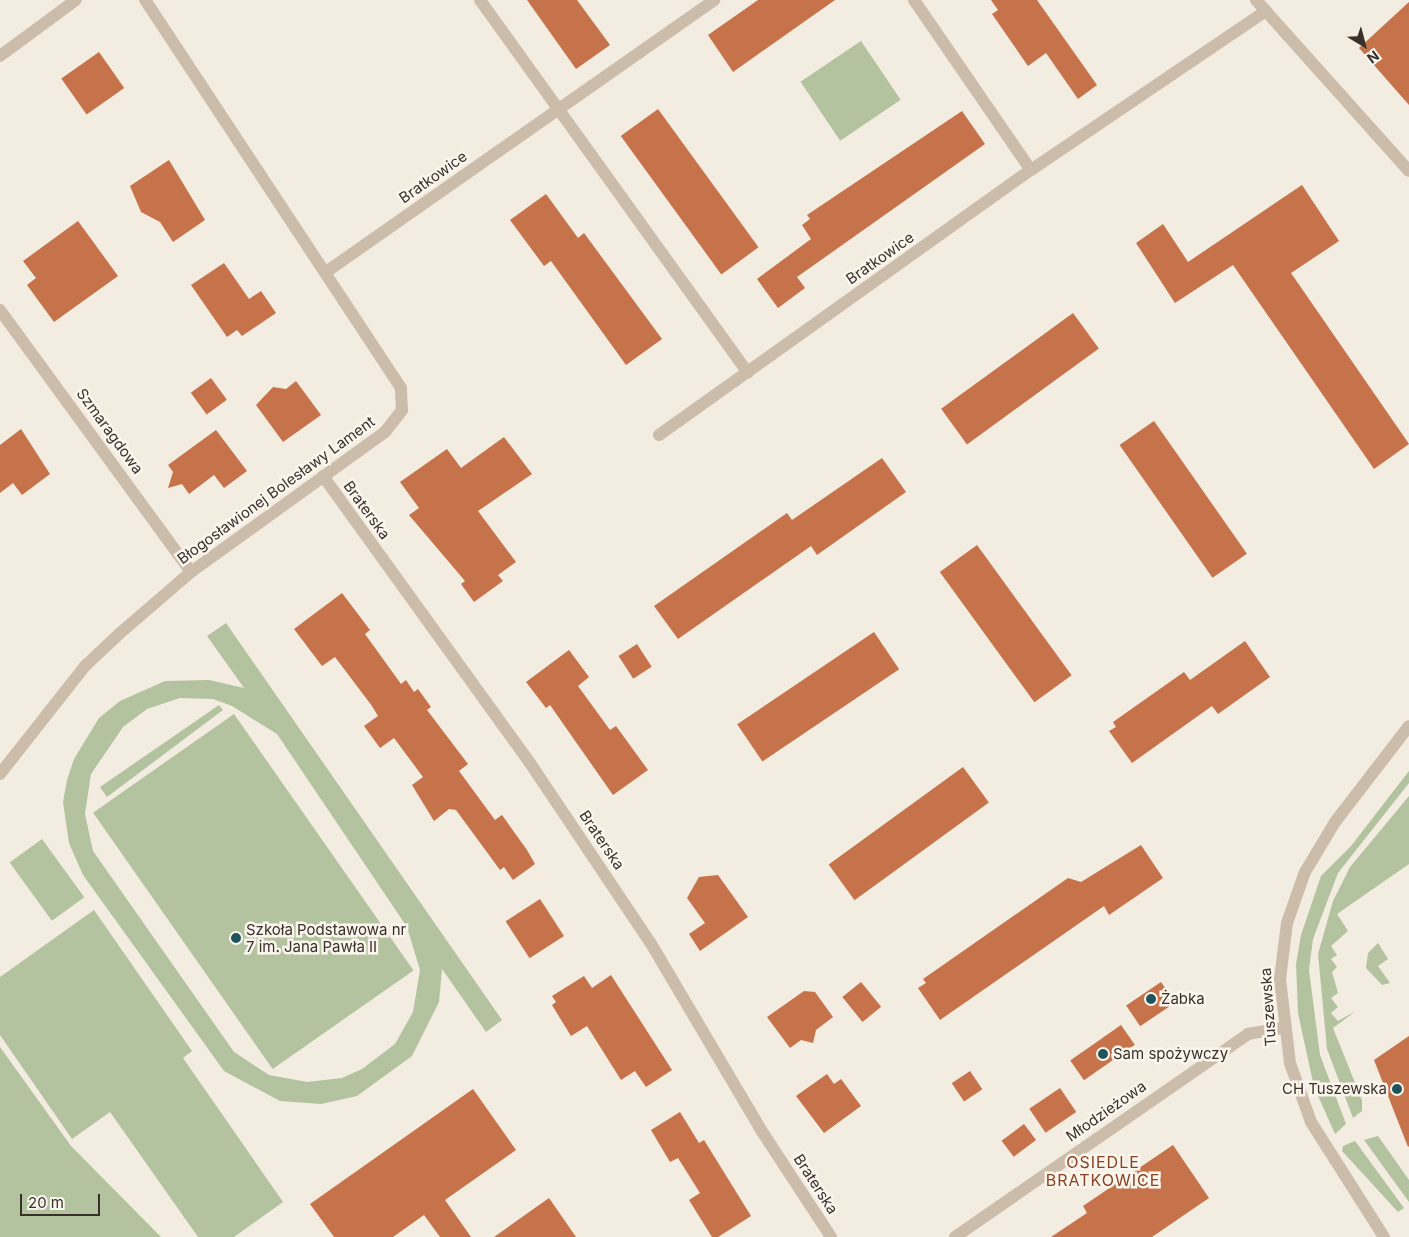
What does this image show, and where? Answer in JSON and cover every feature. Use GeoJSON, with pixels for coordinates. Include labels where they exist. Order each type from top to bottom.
{"type":"FeatureCollection","features":[{"type":"Feature","properties":{"kind":"street"},"geometry":{"type":"LineString","coordinates":[[0,56],[76,0]]}},
{"type":"Feature","properties":{"kind":"street","name":"Błogosławionej Bolesławy Lament"},"geometry":{"type":"LineString","coordinates":[[0,774],[85,666],[191,572],[385,432],[402,410],[401,388],[145,0]]}},
{"type":"Feature","properties":{"kind":"street"},"geometry":{"type":"LineString","coordinates":[[480,0],[748,373]]}},
{"type":"Feature","properties":{"kind":"street","name":"Bratkowice"},"geometry":{"type":"LineString","coordinates":[[326,272],[714,0]]}},
{"type":"Feature","properties":{"kind":"street"},"geometry":{"type":"LineString","coordinates":[[914,0],[1032,170]]}},
{"type":"Feature","properties":{"kind":"street"},"geometry":{"type":"LineString","coordinates":[[1256,0],[1409,171]]}},
{"type":"Feature","properties":{"kind":"street","name":"Bratkowice"},"geometry":{"type":"LineString","coordinates":[[659,436],[1032,170],[1266,11]]}},
{"type":"Feature","properties":{"kind":"street","name":"Szmaragdowa"},"geometry":{"type":"LineString","coordinates":[[0,310],[191,572]]}},
{"type":"Feature","properties":{"kind":"street","name":"Braterska"},"geometry":{"type":"LineString","coordinates":[[323,476],[530,763],[650,942],[763,1133],[831,1237]]}},
{"type":"Feature","properties":{"kind":"street","name":"Tuszewska"},"geometry":{"type":"LineString","coordinates":[[1384,1237],[1311,1122],[1283,1028],[1281,956],[1293,899],[1335,822],[1409,726]]}},
{"type":"Feature","properties":{"kind":"street","name":"Młodzieżowa"},"geometry":{"type":"LineString","coordinates":[[955,1237],[1248,1034],[1283,1028]]}},
{"type":"Feature","properties":{"kind":"green space"},"geometry":{"type":"Polygon","coordinates":[[[861,41],[901,100],[840,141],[800,82],[861,41]]]}},
{"type":"Feature","properties":{"kind":"green space"},"geometry":{"type":"Polygon","coordinates":[[[226,623],[502,1020],[486,1032],[442,969],[439,1002],[412,1056],[357,1096],[321,1104],[280,1101],[224,1071],[83,875],[69,843],[63,802],[67,780],[74,759],[99,718],[120,701],[165,681],[209,680],[244,688],[207,636],[226,623]],[[180,698],[147,709],[123,727],[91,774],[85,814],[93,851],[234,1052],[269,1075],[307,1082],[342,1078],[362,1069],[395,1044],[413,1012],[420,970],[407,927],[277,734],[232,706],[213,699],[180,698]]]}},
{"type":"Feature","properties":{"kind":"green space"},"geometry":{"type":"Polygon","coordinates":[[[219,705],[223,710],[107,797],[100,787],[219,705]]]}},
{"type":"Feature","properties":{"kind":"green space"},"geometry":{"type":"Polygon","coordinates":[[[234,714],[414,970],[273,1069],[93,813],[234,714]]]}},
{"type":"Feature","properties":{"kind":"green space"},"geometry":{"type":"Polygon","coordinates":[[[1409,771],[1409,783],[1338,873],[1313,939],[1309,970],[1320,1055],[1346,1124],[1335,1134],[1314,1087],[1298,1013],[1296,964],[1301,935],[1321,876],[1351,846],[1409,771]]]}},
{"type":"Feature","properties":{"kind":"green space"},"geometry":{"type":"Polygon","coordinates":[[[1409,796],[1409,864],[1337,914],[1348,931],[1331,946],[1337,955],[1331,959],[1337,967],[1332,972],[1338,993],[1331,998],[1338,1007],[1331,1013],[1338,1021],[1356,1011],[1333,1028],[1362,1100],[1362,1111],[1353,1118],[1327,1049],[1318,954],[1333,901],[1350,867],[1409,796]]]}},
{"type":"Feature","properties":{"kind":"green space"},"geometry":{"type":"Polygon","coordinates":[[[42,839],[84,897],[52,921],[10,863],[42,839]]]}},
{"type":"Feature","properties":{"kind":"green space"},"geometry":{"type":"Polygon","coordinates":[[[94,910],[192,1051],[183,1058],[283,1202],[234,1237],[198,1237],[110,1112],[72,1139],[0,1035],[0,977],[94,910]]]}},
{"type":"Feature","properties":{"kind":"green space"},"geometry":{"type":"Polygon","coordinates":[[[1378,943],[1388,959],[1378,966],[1390,983],[1382,985],[1366,968],[1368,953],[1378,943]]]}},
{"type":"Feature","properties":{"kind":"green space"},"geometry":{"type":"Polygon","coordinates":[[[0,1047],[71,1146],[161,1237],[0,1237],[0,1047]]]}},
{"type":"Feature","properties":{"kind":"green space"},"geometry":{"type":"Polygon","coordinates":[[[1378,1136],[1409,1180],[1409,1202],[1364,1140],[1378,1136]]]}},
{"type":"Feature","properties":{"kind":"green space"},"geometry":{"type":"Polygon","coordinates":[[[1355,1141],[1404,1208],[1398,1212],[1342,1151],[1343,1146],[1355,1141]]]}},
{"type":"Feature","properties":{"kind":"building"},"geometry":{"type":"Polygon","coordinates":[[[527,0],[577,0],[610,45],[576,69],[527,0]]]}},
{"type":"Feature","properties":{"kind":"building"},"geometry":{"type":"Polygon","coordinates":[[[758,0],[835,0],[733,72],[708,35],[758,0]]]}},
{"type":"Feature","properties":{"kind":"building"},"geometry":{"type":"Polygon","coordinates":[[[991,0],[1037,0],[1097,85],[1078,99],[1046,53],[1028,66],[992,14],[998,10],[991,0]]]}},
{"type":"Feature","properties":{"kind":"building"},"geometry":{"type":"Polygon","coordinates":[[[1409,2],[1409,105],[1359,48],[1409,2]]]}},
{"type":"Feature","properties":{"kind":"building"},"geometry":{"type":"Polygon","coordinates":[[[99,52],[124,88],[87,114],[61,78],[99,52]]]}},
{"type":"Feature","properties":{"kind":"building"},"geometry":{"type":"Polygon","coordinates":[[[658,109],[759,247],[721,274],[621,136],[658,109]]]}},
{"type":"Feature","properties":{"kind":"building"},"geometry":{"type":"Polygon","coordinates":[[[962,111],[985,144],[797,277],[805,288],[778,308],[757,279],[811,239],[802,225],[810,219],[807,215],[962,111]]]}},
{"type":"Feature","properties":{"kind":"building"},"geometry":{"type":"Polygon","coordinates":[[[169,160],[205,220],[173,242],[160,222],[141,212],[130,186],[169,160]]]}},
{"type":"Feature","properties":{"kind":"building"},"geometry":{"type":"Polygon","coordinates":[[[1302,185],[1339,241],[1291,273],[1409,444],[1374,469],[1233,265],[1175,303],[1136,243],[1163,224],[1188,262],[1302,185]]]}},
{"type":"Feature","properties":{"kind":"building"},"geometry":{"type":"Polygon","coordinates":[[[546,194],[578,238],[584,233],[662,339],[626,365],[551,261],[544,266],[510,220],[546,194]]]}},
{"type":"Feature","properties":{"kind":"building"},"geometry":{"type":"Polygon","coordinates":[[[78,221],[118,276],[54,322],[27,285],[36,278],[23,261],[78,221]]]}},
{"type":"Feature","properties":{"kind":"building"},"geometry":{"type":"Polygon","coordinates":[[[224,263],[249,299],[261,291],[276,313],[242,336],[237,330],[227,337],[191,285],[224,263]]]}},
{"type":"Feature","properties":{"kind":"building"},"geometry":{"type":"Polygon","coordinates":[[[1073,313],[1099,349],[967,444],[941,409],[1073,313]]]}},
{"type":"Feature","properties":{"kind":"building"},"geometry":{"type":"Polygon","coordinates":[[[211,378],[227,400],[207,415],[191,393],[211,378]]]}},
{"type":"Feature","properties":{"kind":"building"},"geometry":{"type":"Polygon","coordinates":[[[296,381],[321,415],[283,442],[256,405],[273,387],[286,389],[296,381]]]}},
{"type":"Feature","properties":{"kind":"building"},"geometry":{"type":"Polygon","coordinates":[[[1154,421],[1247,554],[1213,578],[1120,445],[1154,421]]]}},
{"type":"Feature","properties":{"kind":"building"},"geometry":{"type":"Polygon","coordinates":[[[21,429],[50,474],[22,495],[13,483],[0,493],[0,445],[21,429]]]}},
{"type":"Feature","properties":{"kind":"building"},"geometry":{"type":"Polygon","coordinates":[[[216,430],[247,471],[224,488],[214,475],[189,494],[182,484],[168,488],[173,472],[168,465],[216,430]]]}},
{"type":"Feature","properties":{"kind":"building"},"geometry":{"type":"Polygon","coordinates":[[[504,437],[532,474],[478,511],[516,562],[498,575],[503,581],[474,602],[461,584],[465,581],[409,515],[419,508],[400,482],[447,449],[461,468],[504,437]]]}},
{"type":"Feature","properties":{"kind":"building"},"geometry":{"type":"Polygon","coordinates":[[[882,458],[906,492],[817,555],[811,546],[678,639],[654,606],[787,513],[792,520],[882,458]]]}},
{"type":"Feature","properties":{"kind":"building"},"geometry":{"type":"Polygon","coordinates":[[[977,545],[1072,675],[1034,702],[940,572],[977,545]]]}},
{"type":"Feature","properties":{"kind":"building"},"geometry":{"type":"Polygon","coordinates":[[[342,593],[370,630],[365,634],[401,684],[406,680],[414,692],[418,689],[431,707],[427,710],[468,764],[459,771],[495,820],[502,815],[527,850],[535,864],[513,880],[504,867],[500,870],[456,810],[449,809],[434,821],[412,785],[423,777],[394,738],[380,748],[364,726],[378,716],[372,706],[335,657],[322,666],[294,629],[342,593]]]}},
{"type":"Feature","properties":{"kind":"building"},"geometry":{"type":"Polygon","coordinates":[[[874,632],[899,669],[762,762],[737,724],[874,632]]]}},
{"type":"Feature","properties":{"kind":"building"},"geometry":{"type":"Polygon","coordinates":[[[1245,641],[1270,677],[1218,714],[1212,706],[1132,763],[1109,731],[1116,727],[1113,722],[1184,672],[1190,680],[1245,641]]]}},
{"type":"Feature","properties":{"kind":"building"},"geometry":{"type":"Polygon","coordinates":[[[637,644],[652,667],[633,679],[619,656],[637,644]]]}},
{"type":"Feature","properties":{"kind":"building"},"geometry":{"type":"Polygon","coordinates":[[[569,650],[589,677],[578,686],[610,730],[616,726],[648,770],[613,795],[550,705],[546,708],[526,682],[569,650]]]}},
{"type":"Feature","properties":{"kind":"building"},"geometry":{"type":"Polygon","coordinates":[[[963,767],[989,803],[855,900],[829,865],[963,767]]]}},
{"type":"Feature","properties":{"kind":"building"},"geometry":{"type":"Polygon","coordinates":[[[1141,845],[1163,878],[1109,915],[1104,906],[940,1020],[918,988],[926,983],[923,979],[1068,878],[1081,882],[1141,845]]]}},
{"type":"Feature","properties":{"kind":"building"},"geometry":{"type":"Polygon","coordinates":[[[718,875],[748,917],[700,951],[689,934],[705,923],[687,898],[699,877],[718,875]]]}},
{"type":"Feature","properties":{"kind":"building"},"geometry":{"type":"Polygon","coordinates":[[[540,899],[564,936],[530,958],[506,921],[540,899]]]}},
{"type":"Feature","properties":{"kind":"building"},"geometry":{"type":"Polygon","coordinates":[[[611,975],[672,1070],[646,1087],[635,1071],[621,1080],[587,1026],[571,1036],[552,1005],[556,1002],[552,996],[584,976],[592,988],[611,975]]]}},
{"type":"Feature","properties":{"kind":"building"},"geometry":{"type":"Polygon","coordinates":[[[861,982],[881,1007],[862,1022],[842,997],[861,982]]]}},
{"type":"Feature","properties":{"kind":"building"},"geometry":{"type":"Polygon","coordinates":[[[1161,982],[1175,1003],[1140,1026],[1126,1005],[1161,982]]]}},
{"type":"Feature","properties":{"kind":"building"},"geometry":{"type":"Polygon","coordinates":[[[804,991],[815,992],[833,1017],[816,1030],[813,1043],[801,1040],[790,1048],[767,1017],[804,991]]]}},
{"type":"Feature","properties":{"kind":"building"},"geometry":{"type":"Polygon","coordinates":[[[1121,1025],[1135,1045],[1084,1080],[1070,1061],[1121,1025]]]}},
{"type":"Feature","properties":{"kind":"building","name":"CH Tuszewska"},"geometry":{"type":"Polygon","coordinates":[[[1409,1036],[1409,1146],[1408,1147],[1374,1060],[1409,1036]]]}},
{"type":"Feature","properties":{"kind":"building"},"geometry":{"type":"Polygon","coordinates":[[[970,1071],[982,1089],[964,1102],[952,1083],[970,1071]]]}},
{"type":"Feature","properties":{"kind":"building"},"geometry":{"type":"Polygon","coordinates":[[[827,1074],[834,1084],[841,1079],[861,1106],[824,1133],[796,1096],[827,1074]]]}},
{"type":"Feature","properties":{"kind":"building"},"geometry":{"type":"Polygon","coordinates":[[[1060,1088],[1076,1112],[1046,1133],[1029,1109],[1060,1088]]]}},
{"type":"Feature","properties":{"kind":"building"},"geometry":{"type":"Polygon","coordinates":[[[473,1089],[516,1150],[445,1200],[471,1237],[440,1237],[424,1215],[393,1237],[334,1237],[310,1204],[473,1089]]]}},
{"type":"Feature","properties":{"kind":"building"},"geometry":{"type":"Polygon","coordinates":[[[680,1112],[699,1143],[704,1140],[751,1216],[718,1237],[712,1237],[689,1200],[700,1193],[678,1158],[670,1162],[651,1130],[680,1112]]]}},
{"type":"Feature","properties":{"kind":"building"},"geometry":{"type":"Polygon","coordinates":[[[1024,1124],[1036,1140],[1014,1157],[1002,1141],[1024,1124]]]}},
{"type":"Feature","properties":{"kind":"building"},"geometry":{"type":"Polygon","coordinates":[[[1173,1145],[1209,1198],[1152,1237],[1051,1237],[1087,1213],[1083,1206],[1173,1145]]]}},
{"type":"Feature","properties":{"kind":"building"},"geometry":{"type":"Polygon","coordinates":[[[549,1198],[576,1237],[494,1237],[549,1198]]]}},
{"type":"Feature","properties":{"kind":"place","name":"Szkoła Podstawowa nr 7 im. Jana Pawła II"},"geometry":{"type":"Point","coordinates":[236,938]}},
{"type":"Feature","properties":{"kind":"place","name":"Żabka"},"geometry":{"type":"Point","coordinates":[1151,999]}},
{"type":"Feature","properties":{"kind":"place","name":"Sam spożywczy"},"geometry":{"type":"Point","coordinates":[1103,1054]}},
{"type":"Feature","properties":{"kind":"place","name":"CH Tuszewska"},"geometry":{"type":"Point","coordinates":[1397,1089]}},
{"type":"Feature","properties":{"kind":"district","name":"OSIEDLE BRATKOWICE"},"geometry":{"type":"Point","coordinates":[1103,1171]}}]}
